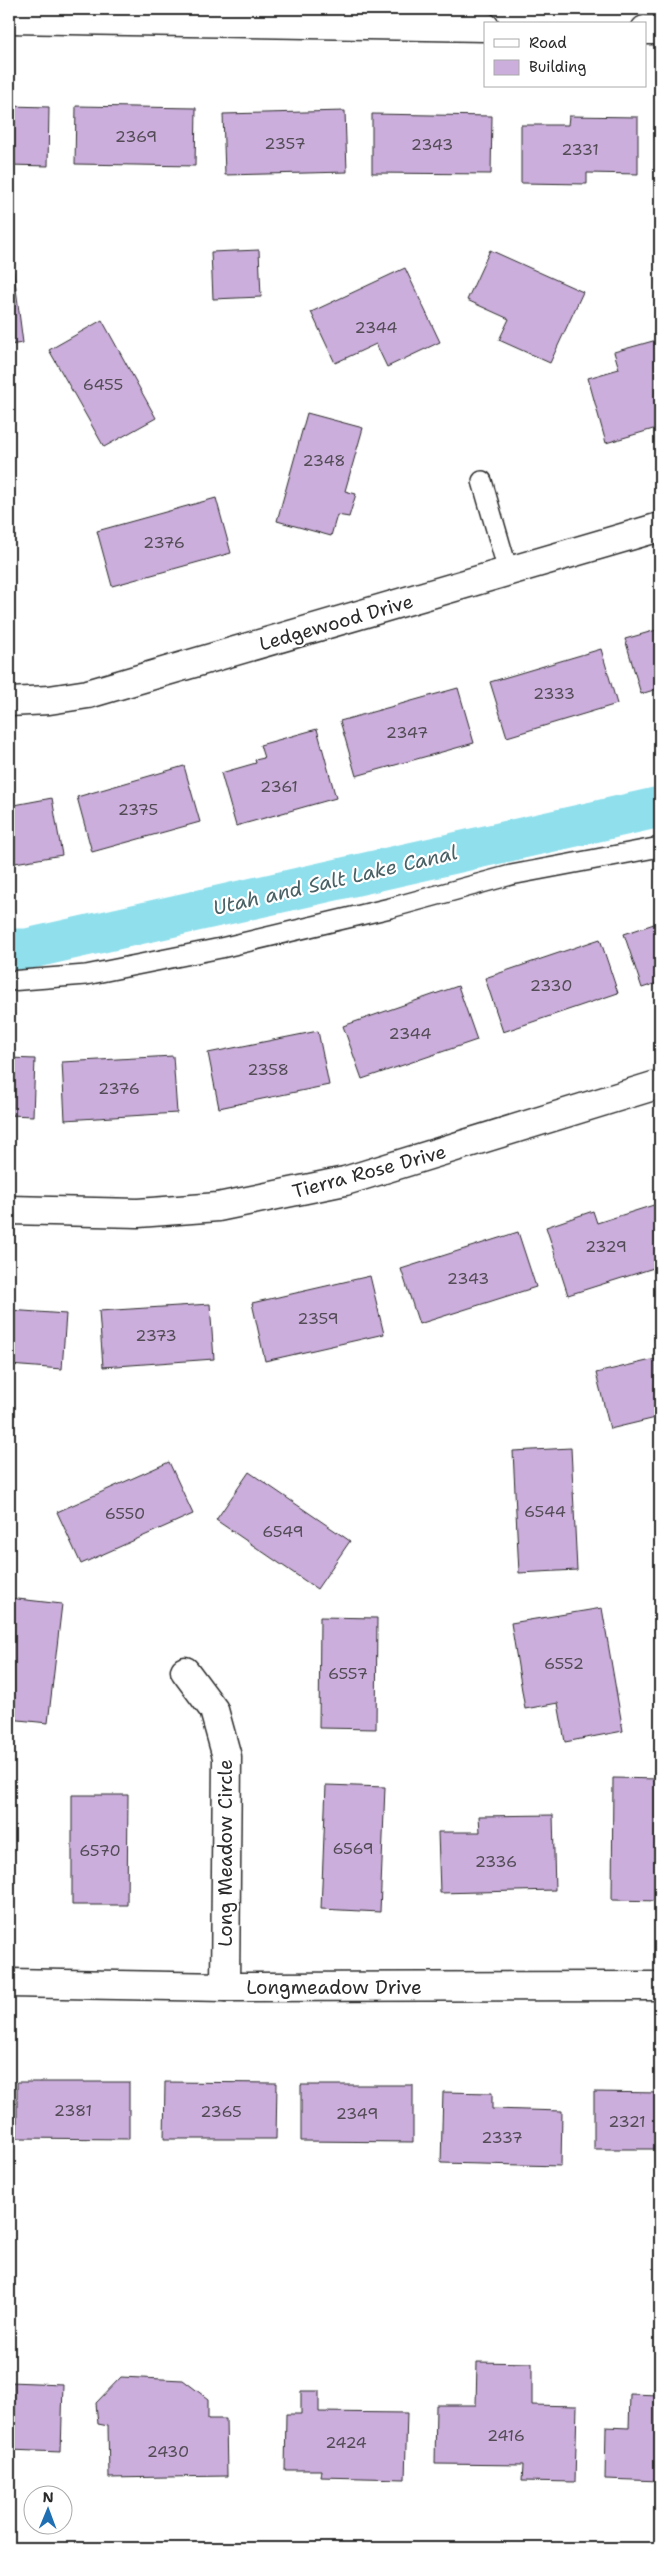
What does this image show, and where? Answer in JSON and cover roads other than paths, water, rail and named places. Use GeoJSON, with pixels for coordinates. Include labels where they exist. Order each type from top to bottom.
{"type":"FeatureCollection","features":[{"type":"Feature","properties":{"kind":"street"},"geometry":{"type":"LineString","coordinates":[[9,19],[431,17],[484,27]]}},
{"type":"Feature","properties":{"kind":"street"},"geometry":{"type":"LineString","coordinates":[[646,30],[660,30]]}},
{"type":"Feature","properties":{"kind":"street","name":"Ledgewood Drive"},"geometry":{"type":"LineString","coordinates":[[9,699],[49,700],[88,694],[660,526]]}},
{"type":"Feature","properties":{"kind":"street","name":"Tierra Rose Drive"},"geometry":{"type":"LineString","coordinates":[[9,1210],[138,1213],[218,1207],[345,1181],[660,1084]]}},
{"type":"Feature","properties":{"kind":"street","name":"Long Meadow Circle"},"geometry":{"type":"LineString","coordinates":[[185,1671],[214,1710],[227,1757],[225,1987]]}},
{"type":"Feature","properties":{"kind":"street","name":"Longmeadow Drive"},"geometry":{"type":"LineString","coordinates":[[9,1983],[225,1987],[660,1986]]}},
{"type":"Feature","properties":{"kind":"lane"},"geometry":{"type":"LineString","coordinates":[[482,481],[508,571]]}},
{"type":"Feature","properties":{"kind":"lane"},"geometry":{"type":"LineString","coordinates":[[9,981],[86,975],[212,950],[390,908],[511,874],[660,847]]}},
{"type":"Feature","properties":{"kind":"waterway","name":"Utah and Salt Lake Canal"},"geometry":{"type":"LineString","coordinates":[[9,949],[27,949],[660,807]]}}]}
